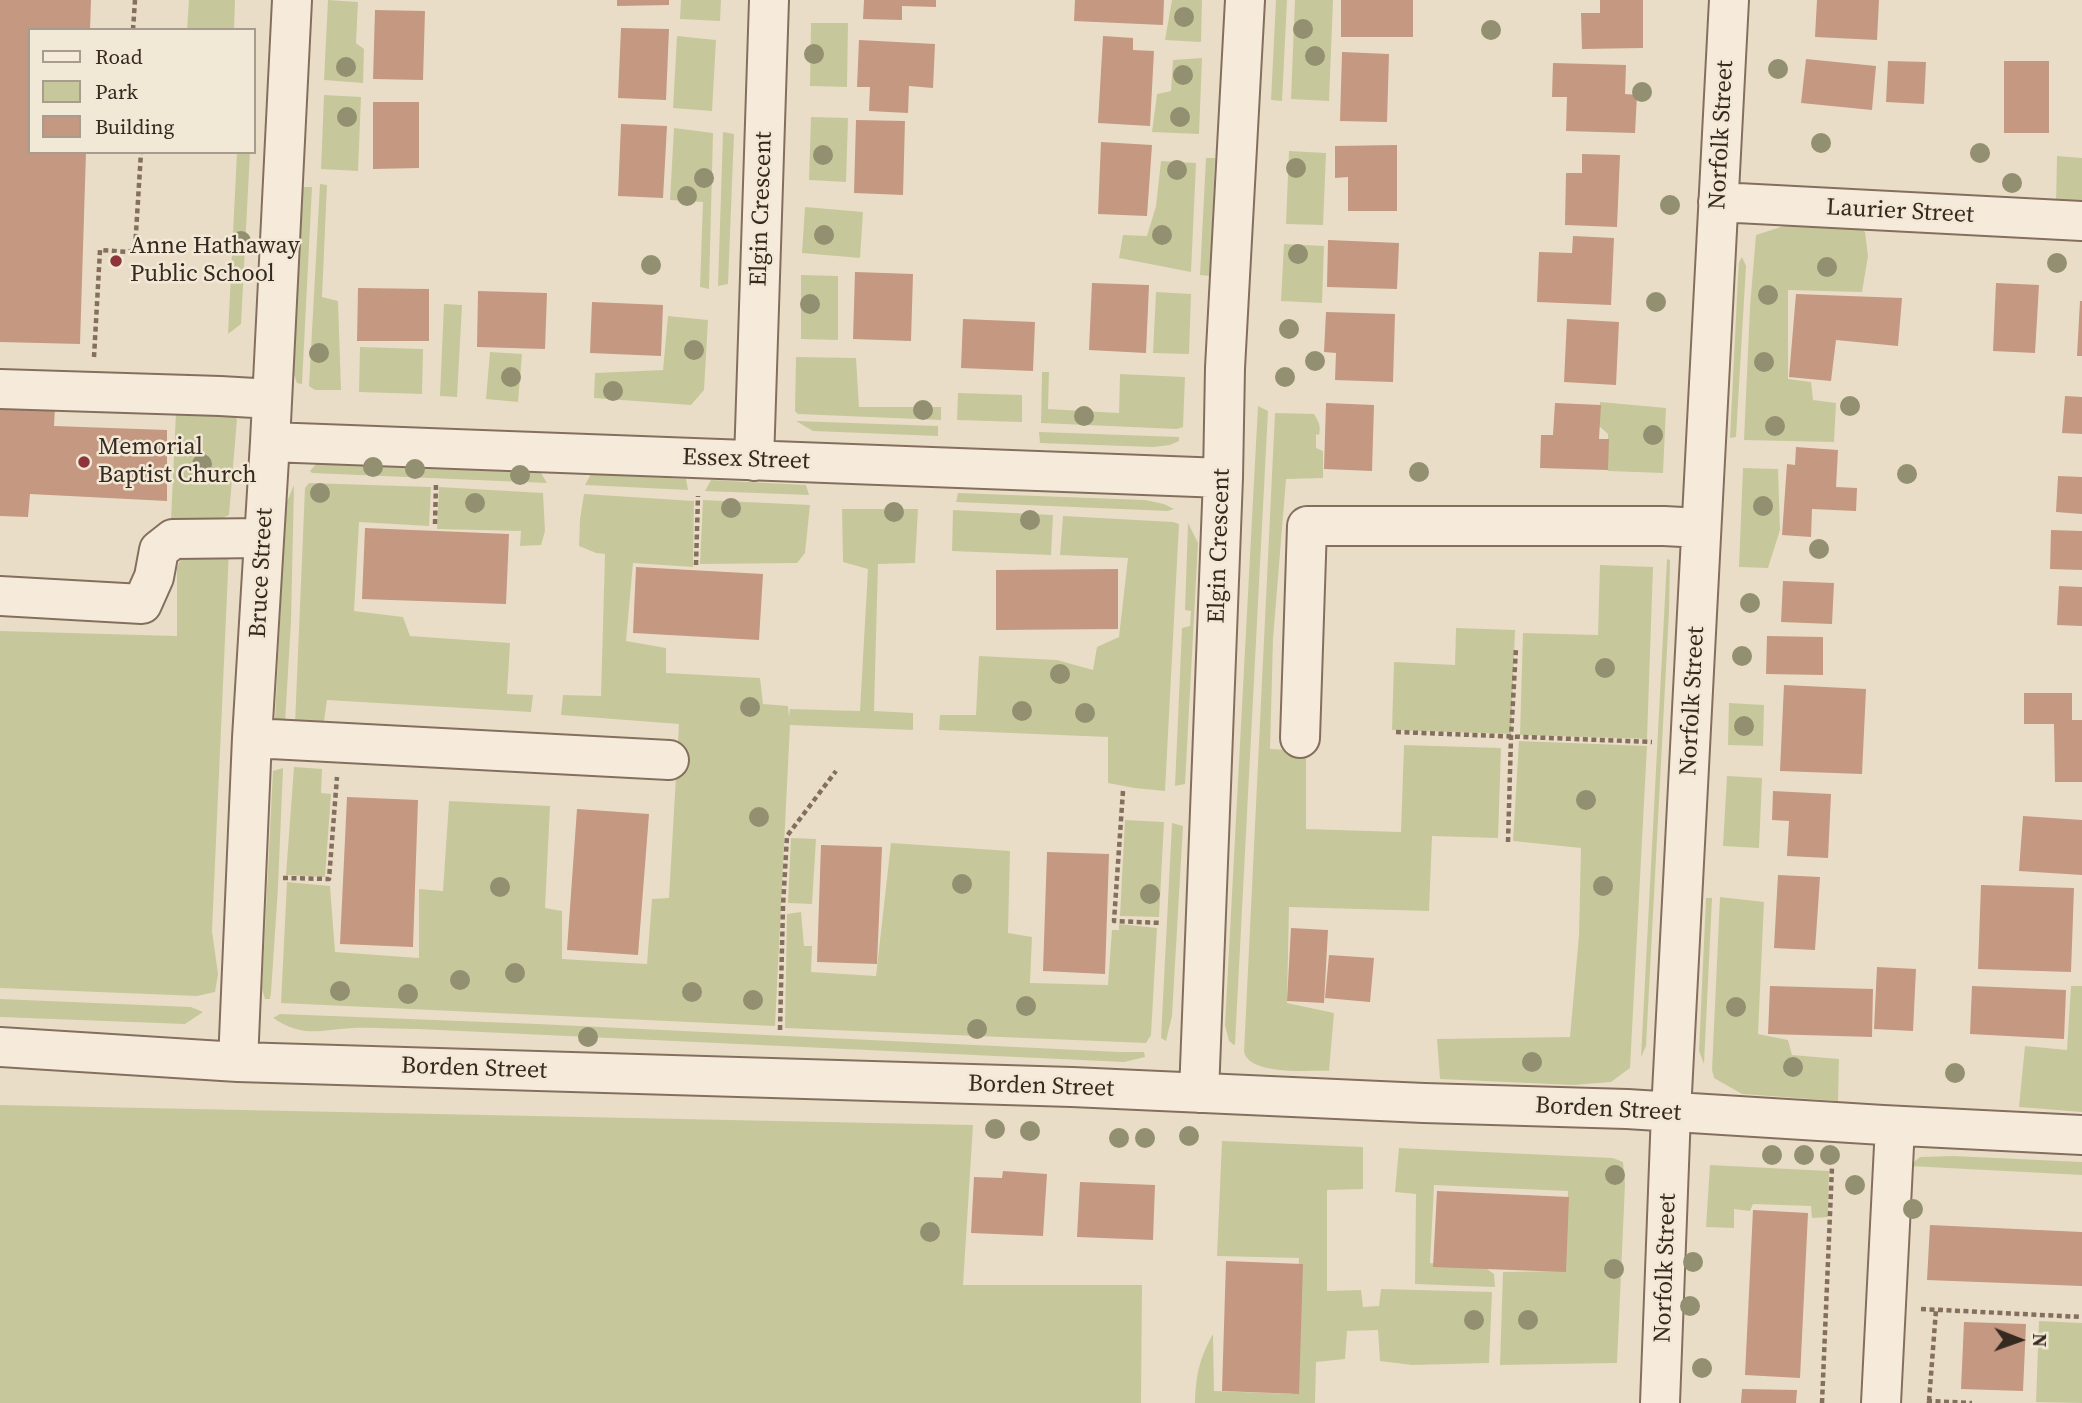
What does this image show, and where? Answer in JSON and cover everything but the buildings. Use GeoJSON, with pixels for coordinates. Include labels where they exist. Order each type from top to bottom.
{"type":"FeatureCollection","features":[{"type":"Feature","properties":{"kind":"street","name":"Bruce Street"},"geometry":{"type":"LineString","coordinates":[[238,1062],[252,738],[292,0]]}},
{"type":"Feature","properties":{"kind":"street","name":"Elgin Crescent"},"geometry":{"type":"LineString","coordinates":[[754,461],[769,0]]}},
{"type":"Feature","properties":{"kind":"street","name":"Elgin Crescent"},"geometry":{"type":"LineString","coordinates":[[1199,1093],[1225,368],[1245,0]]}},
{"type":"Feature","properties":{"kind":"street","name":"Norfolk Street"},"geometry":{"type":"LineString","coordinates":[[1660,1403],[1671,1112],[1729,0]]}},
{"type":"Feature","properties":{"kind":"street","name":"Laurier Street"},"geometry":{"type":"LineString","coordinates":[[1718,202],[2082,222]]}},
{"type":"Feature","properties":{"kind":"street"},"geometry":{"type":"LineString","coordinates":[[0,389],[272,399]]}},
{"type":"Feature","properties":{"kind":"street","name":"Essex Street"},"geometry":{"type":"LineString","coordinates":[[270,442],[1223,478]]}},
{"type":"Feature","properties":{"kind":"street"},"geometry":{"type":"LineString","coordinates":[[1300,738],[1307,526],[1701,528]]}},
{"type":"Feature","properties":{"kind":"street"},"geometry":{"type":"LineString","coordinates":[[0,596],[142,604],[153,577],[159,550],[173,539],[264,538]]}},
{"type":"Feature","properties":{"kind":"street"},"geometry":{"type":"LineString","coordinates":[[252,738],[669,760]]}},
{"type":"Feature","properties":{"kind":"street","name":"Borden Street"},"geometry":{"type":"LineString","coordinates":[[0,1047],[238,1062],[1058,1087],[1671,1112],[2082,1135]]}},
{"type":"Feature","properties":{"kind":"street"},"geometry":{"type":"LineString","coordinates":[[1881,1403],[1895,1126]]}},
{"type":"Feature","properties":{"kind":"path"},"geometry":{"type":"LineString","coordinates":[[133,28],[135,0]]}},
{"type":"Feature","properties":{"kind":"path"},"geometry":{"type":"LineString","coordinates":[[93,392],[100,250],[135,250],[141,154]]}},
{"type":"Feature","properties":{"kind":"path"},"geometry":{"type":"LineString","coordinates":[[435,524],[436,482]]}},
{"type":"Feature","properties":{"kind":"path"},"geometry":{"type":"LineString","coordinates":[[696,565],[698,495]]}},
{"type":"Feature","properties":{"kind":"path"},"geometry":{"type":"LineString","coordinates":[[1508,842],[1516,648]]}},
{"type":"Feature","properties":{"kind":"path"},"geometry":{"type":"LineString","coordinates":[[1396,732],[1653,743]]}},
{"type":"Feature","properties":{"kind":"path"},"geometry":{"type":"LineString","coordinates":[[282,878],[330,879],[340,743]]}},
{"type":"Feature","properties":{"kind":"path"},"geometry":{"type":"LineString","coordinates":[[780,1030],[787,836],[836,771]]}},
{"type":"Feature","properties":{"kind":"path"},"geometry":{"type":"LineString","coordinates":[[1123,791],[1114,921],[1162,923]]}},
{"type":"Feature","properties":{"kind":"path"},"geometry":{"type":"LineString","coordinates":[[1822,1403],[1832,1167]]}},
{"type":"Feature","properties":{"kind":"path"},"geometry":{"type":"LineString","coordinates":[[1911,1309],[2082,1317]]}},
{"type":"Feature","properties":{"kind":"path"},"geometry":{"type":"LineString","coordinates":[[1936,1310],[1930,1402],[1972,1403]]}},
{"type":"Feature","properties":{"kind":"green space"},"geometry":{"type":"Polygon","coordinates":[[[189,0],[235,0],[234,28],[187,28],[189,0]]]}},
{"type":"Feature","properties":{"kind":"green space"},"geometry":{"type":"Polygon","coordinates":[[[328,0],[358,2],[356,43],[364,49],[363,83],[324,80],[328,0]]]}},
{"type":"Feature","properties":{"kind":"green space"},"geometry":{"type":"Polygon","coordinates":[[[681,0],[721,0],[720,21],[680,19],[681,0]]]}},
{"type":"Feature","properties":{"kind":"green space"},"geometry":{"type":"Polygon","coordinates":[[[1172,0],[1202,0],[1201,42],[1165,40],[1172,0]]]}},
{"type":"Feature","properties":{"kind":"green space"},"geometry":{"type":"Polygon","coordinates":[[[1276,0],[1287,0],[1282,101],[1271,100],[1276,0]]]}},
{"type":"Feature","properties":{"kind":"green space"},"geometry":{"type":"Polygon","coordinates":[[[1295,0],[1333,0],[1329,101],[1291,99],[1295,0]]]}},
{"type":"Feature","properties":{"kind":"green space"},"geometry":{"type":"Polygon","coordinates":[[[811,23],[848,23],[847,87],[810,86],[811,23]]]}},
{"type":"Feature","properties":{"kind":"green space"},"geometry":{"type":"Polygon","coordinates":[[[677,36],[716,40],[712,111],[673,108],[677,36]]]}},
{"type":"Feature","properties":{"kind":"green space"},"geometry":{"type":"Polygon","coordinates":[[[1202,58],[1199,134],[1152,132],[1157,94],[1171,91],[1173,60],[1202,58]]]}},
{"type":"Feature","properties":{"kind":"green space"},"geometry":{"type":"Polygon","coordinates":[[[324,95],[361,97],[358,171],[321,169],[324,95]]]}},
{"type":"Feature","properties":{"kind":"green space"},"geometry":{"type":"Polygon","coordinates":[[[811,117],[848,118],[846,182],[809,180],[811,117]]]}},
{"type":"Feature","properties":{"kind":"green space"},"geometry":{"type":"Polygon","coordinates":[[[674,128],[713,133],[709,289],[700,287],[703,202],[670,200],[674,128]]]}},
{"type":"Feature","properties":{"kind":"green space"},"geometry":{"type":"Polygon","coordinates":[[[723,132],[734,134],[728,284],[718,286],[723,132]]]}},
{"type":"Feature","properties":{"kind":"green space"},"geometry":{"type":"Polygon","coordinates":[[[1289,151],[1326,153],[1323,225],[1286,224],[1289,151]]]}},
{"type":"Feature","properties":{"kind":"green space"},"geometry":{"type":"Polygon","coordinates":[[[237,154],[250,154],[241,324],[228,334],[237,154]]]}},
{"type":"Feature","properties":{"kind":"green space"},"geometry":{"type":"Polygon","coordinates":[[[2057,156],[2082,158],[2082,204],[2056,203],[2057,156]]]}},
{"type":"Feature","properties":{"kind":"green space"},"geometry":{"type":"Polygon","coordinates":[[[1206,158],[1215,158],[1210,276],[1200,275],[1206,158]]]}},
{"type":"Feature","properties":{"kind":"green space"},"geometry":{"type":"Polygon","coordinates":[[[1161,161],[1196,163],[1191,272],[1119,258],[1123,235],[1147,236],[1156,206],[1161,161]]]}},
{"type":"Feature","properties":{"kind":"green space"},"geometry":{"type":"Polygon","coordinates":[[[320,184],[327,185],[322,297],[338,301],[341,390],[315,390],[309,386],[320,184]]]}},
{"type":"Feature","properties":{"kind":"green space"},"geometry":{"type":"Polygon","coordinates":[[[302,187],[312,187],[302,384],[297,383],[293,371],[302,187]]]}},
{"type":"Feature","properties":{"kind":"green space"},"geometry":{"type":"Polygon","coordinates":[[[805,207],[863,212],[860,258],[802,253],[805,207]]]}},
{"type":"Feature","properties":{"kind":"green space"},"geometry":{"type":"Polygon","coordinates":[[[1810,224],[1859,228],[1865,232],[1868,256],[1862,292],[1788,290],[1788,379],[1811,382],[1813,400],[1836,403],[1834,442],[1744,440],[1756,235],[1784,226],[1810,224]]]}},
{"type":"Feature","properties":{"kind":"green space"},"geometry":{"type":"Polygon","coordinates":[[[1284,244],[1324,246],[1322,303],[1281,301],[1284,244]]]}},
{"type":"Feature","properties":{"kind":"green space"},"geometry":{"type":"Polygon","coordinates":[[[1742,257],[1746,266],[1736,437],[1730,438],[1738,276],[1742,257]]]}},
{"type":"Feature","properties":{"kind":"green space"},"geometry":{"type":"Polygon","coordinates":[[[801,275],[838,276],[838,340],[801,339],[801,275]]]}},
{"type":"Feature","properties":{"kind":"green space"},"geometry":{"type":"Polygon","coordinates":[[[1156,292],[1191,294],[1189,354],[1153,353],[1156,292]]]}},
{"type":"Feature","properties":{"kind":"green space"},"geometry":{"type":"Polygon","coordinates":[[[444,304],[462,305],[457,397],[440,396],[444,304]]]}},
{"type":"Feature","properties":{"kind":"green space"},"geometry":{"type":"Polygon","coordinates":[[[668,316],[708,320],[704,390],[691,405],[594,398],[595,373],[663,370],[668,316]]]}},
{"type":"Feature","properties":{"kind":"green space"},"geometry":{"type":"Polygon","coordinates":[[[360,347],[423,349],[422,394],[359,392],[360,347]]]}},
{"type":"Feature","properties":{"kind":"green space"},"geometry":{"type":"Polygon","coordinates":[[[490,352],[522,354],[518,402],[486,399],[490,352]]]}},
{"type":"Feature","properties":{"kind":"green space"},"geometry":{"type":"Polygon","coordinates":[[[796,357],[856,358],[859,407],[941,407],[941,420],[798,414],[795,411],[796,357]]]}},
{"type":"Feature","properties":{"kind":"green space"},"geometry":{"type":"Polygon","coordinates":[[[1042,372],[1049,372],[1048,409],[1119,413],[1120,374],[1185,377],[1183,427],[1177,429],[1041,423],[1042,372]]]}},
{"type":"Feature","properties":{"kind":"green space"},"geometry":{"type":"Polygon","coordinates":[[[958,393],[1022,395],[1022,422],[957,420],[958,393]]]}},
{"type":"Feature","properties":{"kind":"green space"},"geometry":{"type":"Polygon","coordinates":[[[1600,402],[1666,408],[1663,473],[1608,471],[1608,434],[1598,425],[1600,402]]]}},
{"type":"Feature","properties":{"kind":"green space"},"geometry":{"type":"Polygon","coordinates":[[[1258,406],[1268,411],[1234,1045],[1229,1041],[1225,1025],[1258,406]]]}},
{"type":"Feature","properties":{"kind":"green space"},"geometry":{"type":"Polygon","coordinates":[[[176,412],[230,414],[237,419],[229,515],[218,520],[171,520],[176,412]]]}},
{"type":"Feature","properties":{"kind":"green space"},"geometry":{"type":"Polygon","coordinates":[[[1275,413],[1314,414],[1320,429],[1319,435],[1316,434],[1316,448],[1323,451],[1323,478],[1286,479],[1273,639],[1270,749],[1306,751],[1306,829],[1401,832],[1404,745],[1501,748],[1498,838],[1432,836],[1429,911],[1289,907],[1287,1003],[1334,1013],[1329,1071],[1268,1068],[1249,1060],[1244,1052],[1275,413]]]}},
{"type":"Feature","properties":{"kind":"green space"},"geometry":{"type":"Polygon","coordinates":[[[796,421],[938,426],[938,436],[813,431],[796,421]]]}},
{"type":"Feature","properties":{"kind":"green space"},"geometry":{"type":"Polygon","coordinates":[[[1039,432],[1179,437],[1179,441],[1153,447],[1040,443],[1039,432]]]}},
{"type":"Feature","properties":{"kind":"green space"},"geometry":{"type":"Polygon","coordinates":[[[316,464],[541,473],[547,483],[312,473],[310,471],[316,464]]]}},
{"type":"Feature","properties":{"kind":"green space"},"geometry":{"type":"Polygon","coordinates":[[[1743,468],[1778,469],[1780,530],[1768,568],[1739,567],[1743,468]]]}},
{"type":"Feature","properties":{"kind":"green space"},"geometry":{"type":"Polygon","coordinates":[[[591,474],[686,479],[688,490],[585,485],[591,474]]]}},
{"type":"Feature","properties":{"kind":"green space"},"geometry":{"type":"Polygon","coordinates":[[[711,480],[806,485],[809,495],[705,491],[711,480]]]}},
{"type":"Feature","properties":{"kind":"green space"},"geometry":{"type":"Polygon","coordinates":[[[309,483],[431,487],[429,526],[359,522],[354,611],[403,617],[410,636],[510,643],[507,694],[533,695],[531,712],[327,700],[323,728],[295,724],[305,488],[309,483]]]}},
{"type":"Feature","properties":{"kind":"green space"},"geometry":{"type":"Polygon","coordinates":[[[294,485],[291,621],[285,723],[275,719],[286,504],[294,485]]]}},
{"type":"Feature","properties":{"kind":"green space"},"geometry":{"type":"Polygon","coordinates":[[[439,487],[543,493],[545,531],[541,545],[520,546],[521,531],[437,529],[439,487]]]}},
{"type":"Feature","properties":{"kind":"green space"},"geometry":{"type":"Polygon","coordinates":[[[958,493],[1145,500],[1174,509],[1168,511],[956,502],[958,493]]]}},
{"type":"Feature","properties":{"kind":"green space"},"geometry":{"type":"Polygon","coordinates":[[[584,494],[694,501],[693,567],[633,563],[626,641],[666,648],[666,673],[760,678],[763,704],[788,706],[789,717],[790,709],[860,711],[868,569],[843,562],[842,509],[918,509],[915,563],[878,564],[874,711],[913,713],[913,730],[790,725],[775,1026],[281,1003],[287,882],[330,886],[335,952],[419,958],[419,889],[443,891],[449,801],[550,806],[545,908],[562,911],[562,959],[647,964],[652,899],[669,898],[679,724],[561,715],[563,695],[601,696],[605,554],[579,546],[584,494]]]}},
{"type":"Feature","properties":{"kind":"green space"},"geometry":{"type":"Polygon","coordinates":[[[703,500],[810,505],[805,553],[797,563],[700,564],[703,500]]]}},
{"type":"Feature","properties":{"kind":"green space"},"geometry":{"type":"Polygon","coordinates":[[[953,510],[1053,515],[1051,555],[952,551],[953,510]]]}},
{"type":"Feature","properties":{"kind":"green space"},"geometry":{"type":"Polygon","coordinates":[[[1063,516],[1179,524],[1165,791],[1108,783],[1108,737],[939,730],[940,715],[976,715],[979,656],[1057,660],[1093,670],[1097,647],[1119,637],[1128,558],[1060,555],[1063,516]]]}},
{"type":"Feature","properties":{"kind":"green space"},"geometry":{"type":"Polygon","coordinates":[[[1188,523],[1198,543],[1185,784],[1175,786],[1182,628],[1190,626],[1191,611],[1185,610],[1188,523]]]}},
{"type":"Feature","properties":{"kind":"green space"},"geometry":{"type":"Polygon","coordinates":[[[229,550],[212,931],[218,974],[215,992],[197,996],[0,988],[0,631],[177,636],[177,568],[183,554],[229,550]]]}},
{"type":"Feature","properties":{"kind":"green space"},"geometry":{"type":"Polygon","coordinates":[[[1667,559],[1670,560],[1669,612],[1646,1046],[1641,1057],[1667,559]]]}},
{"type":"Feature","properties":{"kind":"green space"},"geometry":{"type":"Polygon","coordinates":[[[1600,565],[1653,567],[1647,739],[1520,735],[1523,633],[1598,635],[1600,565]]]}},
{"type":"Feature","properties":{"kind":"green space"},"geometry":{"type":"Polygon","coordinates":[[[1456,628],[1515,630],[1511,734],[1392,730],[1394,662],[1455,665],[1456,628]]]}},
{"type":"Feature","properties":{"kind":"green space"},"geometry":{"type":"Polygon","coordinates":[[[1729,703],[1764,705],[1763,746],[1728,745],[1729,703]]]}},
{"type":"Feature","properties":{"kind":"green space"},"geometry":{"type":"Polygon","coordinates":[[[1519,741],[1647,746],[1630,1068],[1611,1082],[1573,1085],[1440,1079],[1437,1039],[1570,1037],[1579,935],[1581,848],[1513,841],[1519,741]]]}},
{"type":"Feature","properties":{"kind":"green space"},"geometry":{"type":"Polygon","coordinates":[[[294,767],[322,769],[321,793],[331,794],[325,877],[286,875],[294,767]]]}},
{"type":"Feature","properties":{"kind":"green space"},"geometry":{"type":"Polygon","coordinates":[[[283,768],[271,993],[270,999],[265,999],[262,989],[273,771],[283,768]]]}},
{"type":"Feature","properties":{"kind":"green space"},"geometry":{"type":"Polygon","coordinates":[[[1727,776],[1762,778],[1759,848],[1723,846],[1727,776]]]}},
{"type":"Feature","properties":{"kind":"green space"},"geometry":{"type":"Polygon","coordinates":[[[1125,820],[1164,822],[1159,917],[1120,916],[1125,820]]]}},
{"type":"Feature","properties":{"kind":"green space"},"geometry":{"type":"Polygon","coordinates":[[[1172,823],[1183,826],[1172,1016],[1166,1041],[1161,1038],[1172,823]]]}},
{"type":"Feature","properties":{"kind":"green space"},"geometry":{"type":"Polygon","coordinates":[[[791,838],[816,839],[812,904],[788,903],[791,838]]]}},
{"type":"Feature","properties":{"kind":"green space"},"geometry":{"type":"Polygon","coordinates":[[[891,843],[1010,851],[1008,933],[1032,937],[1030,983],[1108,985],[1112,930],[1119,930],[1119,924],[1157,928],[1151,1035],[1146,1043],[785,1028],[787,914],[801,912],[804,946],[812,946],[811,972],[876,976],[891,843]]]}},
{"type":"Feature","properties":{"kind":"green space"},"geometry":{"type":"Polygon","coordinates":[[[1720,897],[1764,902],[1758,1034],[1788,1040],[1792,1055],[1839,1059],[1838,1101],[1742,1094],[1714,1078],[1712,1070],[1720,897]]]}},
{"type":"Feature","properties":{"kind":"green space"},"geometry":{"type":"Polygon","coordinates":[[[1706,898],[1712,898],[1704,1064],[1699,1051],[1706,898]]]}},
{"type":"Feature","properties":{"kind":"green space"},"geometry":{"type":"Polygon","coordinates":[[[2071,986],[2082,986],[2082,1112],[2019,1107],[2025,1046],[2067,1050],[2071,986]]]}},
{"type":"Feature","properties":{"kind":"green space"},"geometry":{"type":"Polygon","coordinates":[[[0,999],[191,1007],[203,1012],[185,1024],[0,1017],[0,999]]]}},
{"type":"Feature","properties":{"kind":"green space"},"geometry":{"type":"Polygon","coordinates":[[[280,1014],[1144,1052],[1145,1057],[1124,1062],[417,1029],[311,1031],[293,1028],[273,1018],[280,1014]]]}},
{"type":"Feature","properties":{"kind":"green space"},"geometry":{"type":"Polygon","coordinates":[[[0,1105],[973,1125],[963,1285],[1142,1285],[1141,1403],[0,1403],[0,1105]]]}},
{"type":"Feature","properties":{"kind":"green space"},"geometry":{"type":"Polygon","coordinates":[[[1222,1141],[1363,1147],[1363,1189],[1327,1190],[1327,1291],[1361,1290],[1363,1307],[1379,1306],[1381,1289],[1492,1292],[1489,1363],[1412,1365],[1380,1361],[1378,1330],[1347,1331],[1345,1359],[1316,1362],[1315,1403],[1195,1403],[1199,1367],[1213,1334],[1214,1391],[1294,1394],[1299,1258],[1217,1256],[1222,1141]]]}},
{"type":"Feature","properties":{"kind":"green space"},"geometry":{"type":"Polygon","coordinates":[[[1399,1148],[1613,1158],[1623,1162],[1625,1184],[1617,1363],[1500,1365],[1503,1272],[1565,1271],[1568,1191],[1434,1185],[1430,1263],[1487,1269],[1494,1274],[1495,1287],[1415,1284],[1416,1194],[1395,1192],[1399,1148]]]}},
{"type":"Feature","properties":{"kind":"green space"},"geometry":{"type":"Polygon","coordinates":[[[1920,1157],[2082,1162],[2082,1175],[1909,1166],[1920,1157]]]}},
{"type":"Feature","properties":{"kind":"green space"},"geometry":{"type":"Polygon","coordinates":[[[1710,1165],[1829,1171],[1828,1217],[1812,1218],[1811,1206],[1753,1204],[1750,1211],[1734,1209],[1734,1228],[1706,1227],[1710,1165]]]}},
{"type":"Feature","properties":{"kind":"green space"},"geometry":{"type":"Polygon","coordinates":[[[2039,1321],[2082,1323],[2082,1403],[2036,1402],[2039,1321]]]}},
{"type":"Feature","properties":{"kind":"place","name":"Anne Hathaway Public School"},"geometry":{"type":"Point","coordinates":[116,261]}},
{"type":"Feature","properties":{"kind":"place","name":"Memorial Baptist Church"},"geometry":{"type":"Point","coordinates":[84,462]}}]}
